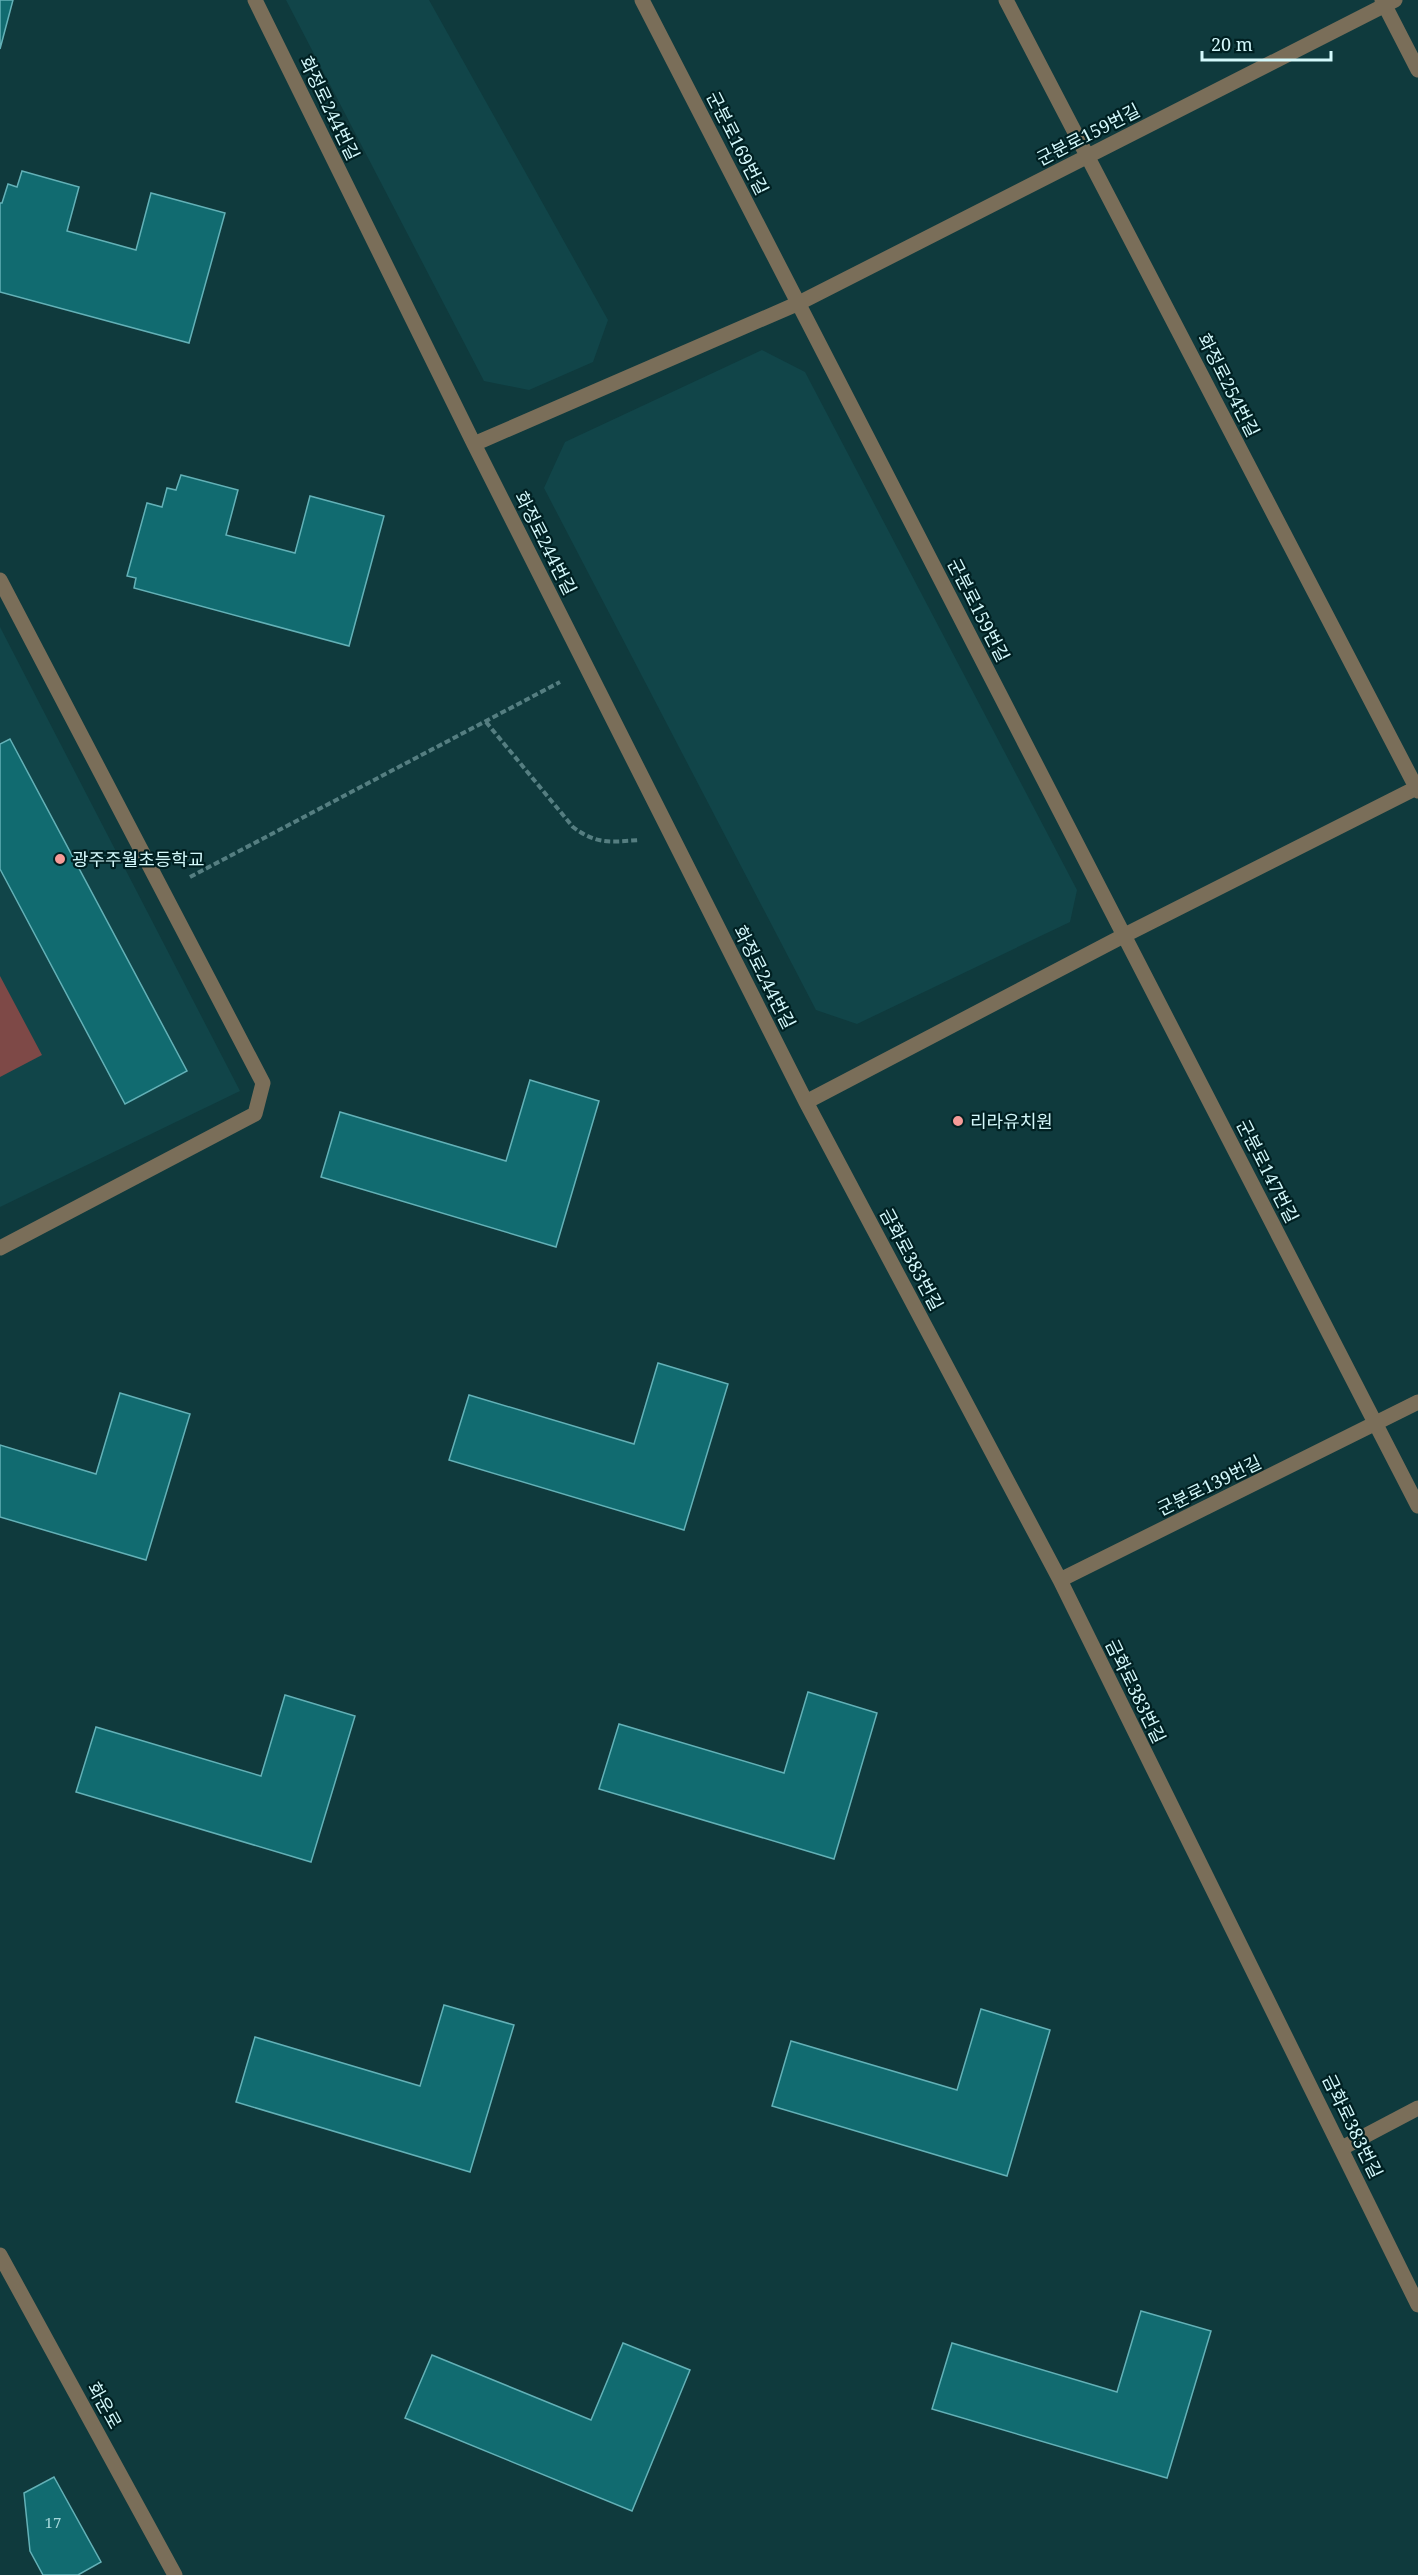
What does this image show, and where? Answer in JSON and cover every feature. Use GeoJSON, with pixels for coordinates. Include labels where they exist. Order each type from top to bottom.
{"type":"FeatureCollection","features":[{"type":"Feature","properties":{"kind":"street","name":"화정로244번길"},"geometry":{"type":"LineString","coordinates":[[255,0],[474,444],[806,1102]]}},
{"type":"Feature","properties":{"kind":"street","name":"군분로169번길"},"geometry":{"type":"LineString","coordinates":[[642,0],[799,303]]}},
{"type":"Feature","properties":{"kind":"street","name":"화정로254번길"},"geometry":{"type":"LineString","coordinates":[[1006,0],[1417,789]]}},
{"type":"Feature","properties":{"kind":"street","name":"군분로159번길"},"geometry":{"type":"LineString","coordinates":[[474,444],[799,303],[1387,2]]}},
{"type":"Feature","properties":{"kind":"street"},"geometry":{"type":"LineString","coordinates":[[1387,2],[1418,70]]}},
{"type":"Feature","properties":{"kind":"street","name":"군분로159번길"},"geometry":{"type":"LineString","coordinates":[[799,303],[1125,935]]}},
{"type":"Feature","properties":{"kind":"street"},"geometry":{"type":"LineString","coordinates":[[0,580],[263,1083],[255,1114],[0,1248]]}},
{"type":"Feature","properties":{"kind":"street"},"geometry":{"type":"LineString","coordinates":[[806,1102],[1125,935],[1417,789]]}},
{"type":"Feature","properties":{"kind":"street","name":"군분로147번길"},"geometry":{"type":"LineString","coordinates":[[1125,935],[1376,1424]]}},
{"type":"Feature","properties":{"kind":"street","name":"금화로383번길"},"geometry":{"type":"LineString","coordinates":[[806,1102],[1060,1580],[1418,2305]]}},
{"type":"Feature","properties":{"kind":"street","name":"군분로139번길"},"geometry":{"type":"LineString","coordinates":[[1060,1580],[1418,1402]]}},
{"type":"Feature","properties":{"kind":"street"},"geometry":{"type":"LineString","coordinates":[[1376,1424],[1418,1506]]}},
{"type":"Feature","properties":{"kind":"street"},"geometry":{"type":"LineString","coordinates":[[1342,2148],[1418,2108]]}},
{"type":"Feature","properties":{"kind":"street","name":"화운로"},"geometry":{"type":"LineString","coordinates":[[0,2255],[175,2575]]}},
{"type":"Feature","properties":{"kind":"path"},"geometry":{"type":"LineString","coordinates":[[163,891],[587,668]]}},
{"type":"Feature","properties":{"kind":"path"},"geometry":{"type":"LineString","coordinates":[[486,722],[573,827],[585,836],[598,841],[612,842],[673,838]]}},
{"type":"Feature","properties":{"kind":"shaded area"},"geometry":{"type":"Polygon","coordinates":[[[286,0],[429,0],[608,320],[593,362],[529,390],[484,381],[286,0]]]}},
{"type":"Feature","properties":{"kind":"shaded area"},"geometry":{"type":"Polygon","coordinates":[[[762,350],[805,372],[1077,890],[1070,922],[857,1024],[816,1010],[544,488],[565,442],[762,350]]]}},
{"type":"Feature","properties":{"kind":"shaded area","name":"광주주월초등학교"},"geometry":{"type":"Polygon","coordinates":[[[0,627],[240,1091],[0,1207],[0,627]]]}},
{"type":"Feature","properties":{"kind":"shaded area"},"geometry":{"type":"Polygon","coordinates":[[[0,976],[42,1055],[0,1077],[0,976]]]}},
{"type":"Feature","properties":{"kind":"building"},"geometry":{"type":"Polygon","coordinates":[[[0,0],[13,0],[0,49],[0,0]]]}},
{"type":"Feature","properties":{"kind":"building"},"geometry":{"type":"Polygon","coordinates":[[[22,171],[79,187],[67,231],[136,250],[151,193],[225,213],[189,343],[0,292],[0,203],[2,203],[8,184],[17,187],[22,171]]]}},
{"type":"Feature","properties":{"kind":"building"},"geometry":{"type":"Polygon","coordinates":[[[181,475],[238,490],[226,535],[295,553],[310,496],[384,516],[349,646],[134,588],[136,578],[127,576],[147,503],[162,507],[167,488],[176,490],[181,475]]]}},
{"type":"Feature","properties":{"kind":"building"},"geometry":{"type":"Polygon","coordinates":[[[10,739],[187,1071],[125,1104],[0,869],[0,744],[10,739]]]}},
{"type":"Feature","properties":{"kind":"building"},"geometry":{"type":"Polygon","coordinates":[[[530,1080],[599,1101],[556,1247],[321,1177],[340,1112],[506,1161],[530,1080]]]}},
{"type":"Feature","properties":{"kind":"building"},"geometry":{"type":"Polygon","coordinates":[[[658,1363],[728,1384],[684,1530],[449,1460],[469,1395],[634,1444],[658,1363]]]}},
{"type":"Feature","properties":{"kind":"building"},"geometry":{"type":"Polygon","coordinates":[[[120,1393],[190,1414],[146,1560],[0,1517],[0,1445],[96,1474],[120,1393]]]}},
{"type":"Feature","properties":{"kind":"building"},"geometry":{"type":"Polygon","coordinates":[[[808,1692],[877,1713],[834,1859],[599,1789],[619,1724],[784,1773],[808,1692]]]}},
{"type":"Feature","properties":{"kind":"building"},"geometry":{"type":"Polygon","coordinates":[[[285,1695],[355,1716],[311,1862],[76,1792],[96,1727],[261,1776],[285,1695]]]}},
{"type":"Feature","properties":{"kind":"building"},"geometry":{"type":"Polygon","coordinates":[[[444,2005],[514,2025],[470,2172],[236,2102],[255,2037],[420,2086],[444,2005]]]}},
{"type":"Feature","properties":{"kind":"building"},"geometry":{"type":"Polygon","coordinates":[[[981,2009],[1050,2030],[1007,2176],[772,2106],[791,2041],[957,2090],[981,2009]]]}},
{"type":"Feature","properties":{"kind":"building"},"geometry":{"type":"Polygon","coordinates":[[[1141,2311],[1211,2331],[1167,2478],[932,2409],[952,2343],[1117,2392],[1141,2311]]]}},
{"type":"Feature","properties":{"kind":"building"},"geometry":{"type":"Polygon","coordinates":[[[623,2343],[690,2370],[632,2511],[405,2418],[432,2355],[591,2420],[623,2343]]]}},
{"type":"Feature","properties":{"kind":"building"},"geometry":{"type":"Polygon","coordinates":[[[54,2477],[101,2562],[78,2575],[43,2575],[30,2551],[24,2493],[54,2477]]]}},
{"type":"Feature","properties":{"kind":"place","name":"광주주월초등학교"},"geometry":{"type":"Point","coordinates":[60,859]}},
{"type":"Feature","properties":{"kind":"place","name":"리라유치원"},"geometry":{"type":"Point","coordinates":[958,1121]}}]}
